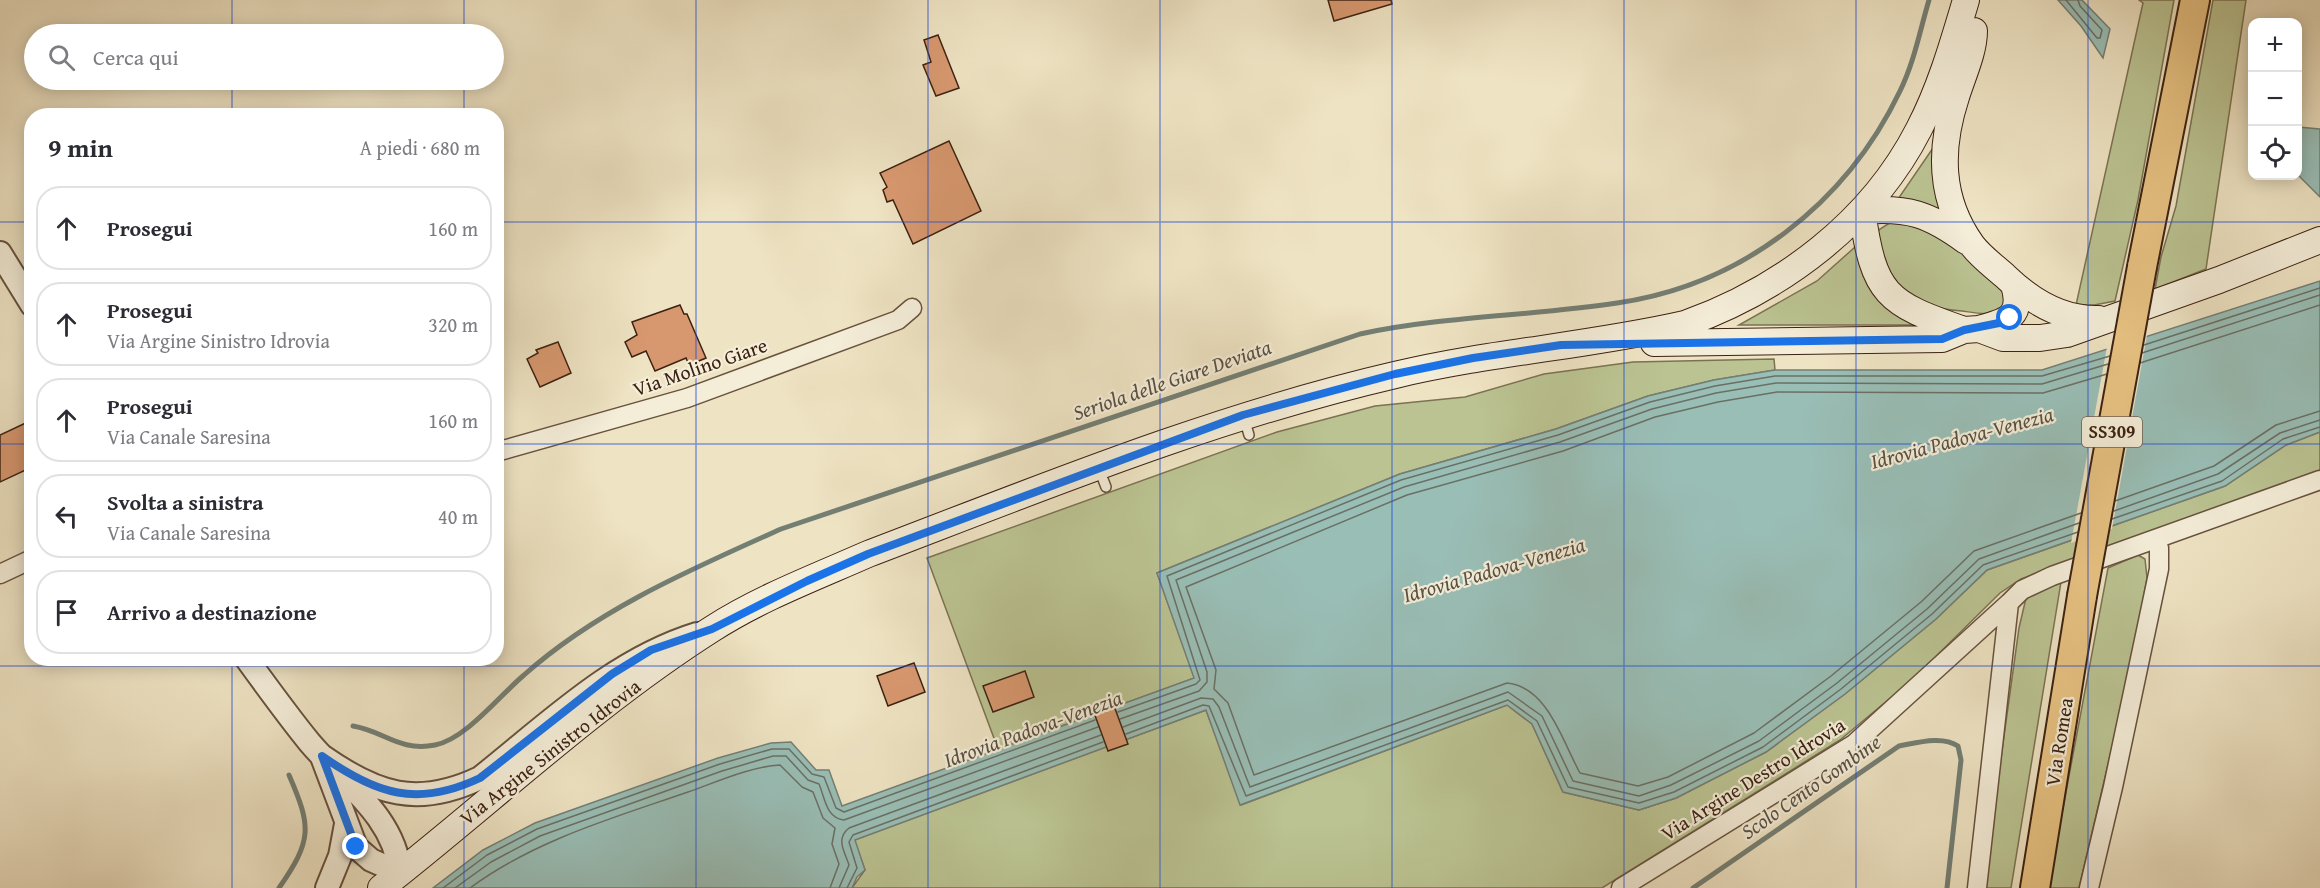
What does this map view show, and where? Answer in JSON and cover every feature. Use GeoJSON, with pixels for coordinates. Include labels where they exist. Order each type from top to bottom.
{"type":"FeatureCollection","features":[{"type":"Feature","properties":{"kind":"main road"},"geometry":{"type":"LineString","coordinates":[[1966,0],[1950,54],[1920,129],[1892,173],[1862,211],[1869,256],[1887,291],[1915,313],[2003,338],[2040,338],[2067,334],[2219,280],[2320,240]]}},
{"type":"Feature","properties":{"kind":"main road"},"geometry":{"type":"LineString","coordinates":[[1973,0],[1974,36],[1946,129],[1942,158],[1946,189],[1953,211],[1973,246]]}},
{"type":"Feature","properties":{"kind":"main road","name":"Via Romea"},"geometry":{"type":"LineString","coordinates":[[2036,888],[2082,596],[2142,267],[2196,0]]}},
{"type":"Feature","properties":{"kind":"main road"},"geometry":{"type":"LineString","coordinates":[[1862,211],[1889,209],[1914,212],[1939,221],[1973,246],[2014,285],[2049,309],[2070,317],[2109,318]]}},
{"type":"Feature","properties":{"kind":"main road","name":"Via Argine Sinistro Idrovia"},"geometry":{"type":"LineString","coordinates":[[391,880],[618,696],[712,629],[807,581],[868,554],[1102,477],[1395,374],[1473,358],[1664,329],[1718,312],[1795,269],[1862,211]]}},
{"type":"Feature","properties":{"kind":"main road"},"geometry":{"type":"LineString","coordinates":[[1561,345],[1942,339],[2004,322],[2010,318],[2017,303],[2014,285]]}},
{"type":"Feature","properties":{"kind":"street"},"geometry":{"type":"LineString","coordinates":[[0,253],[24,292]]}},
{"type":"Feature","properties":{"kind":"street","name":"Via Molino Giare"},"geometry":{"type":"LineString","coordinates":[[504,451],[687,398],[898,320],[912,308]]}},
{"type":"Feature","properties":{"kind":"street","name":"Via Argine Destro Idrovia"},"geometry":{"type":"LineString","coordinates":[[1621,888],[1854,744],[2022,590],[2052,576],[2320,480]]}},
{"type":"Feature","properties":{"kind":"street"},"geometry":{"type":"LineString","coordinates":[[2089,888],[2159,569],[2159,548],[2155,540]]}},
{"type":"Feature","properties":{"kind":"street"},"geometry":{"type":"LineString","coordinates":[[0,574],[24,564]]}},
{"type":"Feature","properties":{"kind":"street"},"geometry":{"type":"LineString","coordinates":[[1977,888],[2009,603]]}},
{"type":"Feature","properties":{"kind":"street"},"geometry":{"type":"LineString","coordinates":[[315,749],[352,777],[392,794],[431,794],[455,789],[480,778],[612,674],[651,650],[712,629]]}},
{"type":"Feature","properties":{"kind":"street"},"geometry":{"type":"LineString","coordinates":[[252,666],[315,749],[359,794],[379,819],[398,852],[391,880],[356,847],[337,791],[315,749]]}},
{"type":"Feature","properties":{"kind":"street"},"geometry":{"type":"LineString","coordinates":[[327,888],[340,856],[346,823]]}},
{"type":"Feature","properties":{"kind":"green space"},"geometry":{"type":"Polygon","coordinates":[[[2139,0],[2174,0],[2138,200],[2115,301],[2094,305],[2076,305],[2143,3],[2139,0]]]}},
{"type":"Feature","properties":{"kind":"green space"},"geometry":{"type":"Polygon","coordinates":[[[2213,0],[2246,0],[2206,269],[2155,289],[2161,257],[2176,206],[2213,0]]]}},
{"type":"Feature","properties":{"kind":"green space"},"geometry":{"type":"Polygon","coordinates":[[[1933,148],[1944,213],[1898,199],[1933,148]]]}},
{"type":"Feature","properties":{"kind":"green space"},"geometry":{"type":"Polygon","coordinates":[[[1891,222],[1925,229],[1968,258],[2007,294],[2003,310],[1983,313],[1941,308],[1931,306],[1904,292],[1887,271],[1877,231],[1891,222]]]}},
{"type":"Feature","properties":{"kind":"green space"},"geometry":{"type":"Polygon","coordinates":[[[1855,247],[1864,274],[1876,294],[1883,302],[1915,325],[1739,325],[1817,281],[1855,247]]]}},
{"type":"Feature","properties":{"kind":"green space"},"geometry":{"type":"Polygon","coordinates":[[[1774,359],[1775,370],[1714,380],[1648,396],[1556,429],[1400,474],[1157,573],[1195,678],[998,749],[927,558],[1277,432],[1375,406],[1465,397],[1544,374],[1633,362],[1774,359]]]}},
{"type":"Feature","properties":{"kind":"green space"},"geometry":{"type":"Polygon","coordinates":[[[2320,432],[2320,470],[2021,579],[2000,593],[1912,680],[1840,740],[1602,888],[852,888],[865,870],[854,840],[1206,710],[1241,805],[1507,705],[1532,724],[1563,792],[1639,810],[1676,798],[1766,752],[1845,694],[1936,619],[1987,570],[2225,486],[2286,445],[2320,432]]]}},
{"type":"Feature","properties":{"kind":"green space"},"geometry":{"type":"Polygon","coordinates":[[[2138,555],[2145,559],[2147,578],[2132,662],[2079,888],[2048,888],[2108,568],[2138,555]]]}},
{"type":"Feature","properties":{"kind":"green space"},"geometry":{"type":"Polygon","coordinates":[[[2061,582],[2011,888],[1983,888],[2019,628],[2026,598],[2061,582]]]}},
{"type":"Feature","properties":{"kind":"water"},"geometry":{"type":"Polygon","coordinates":[[[2058,0],[2082,0],[2110,29],[2103,58],[2081,26],[2058,0]]]}},
{"type":"Feature","properties":{"kind":"water"},"geometry":{"type":"Polygon","coordinates":[[[2302,127],[2320,129],[2320,197],[2302,179],[2302,127]]]}},
{"type":"Feature","properties":{"kind":"water","name":"Idrovia Padova-Venezia"},"geometry":{"type":"Polygon","coordinates":[[[2320,281],[2320,432],[2286,445],[2225,486],[1987,570],[1936,619],[1845,694],[1766,752],[1676,798],[1639,810],[1563,792],[1532,724],[1507,705],[1240,805],[1206,710],[855,840],[865,870],[857,877],[852,888],[433,888],[483,850],[535,823],[718,758],[771,743],[791,742],[816,770],[829,770],[842,806],[1194,678],[1157,573],[1400,474],[1556,429],[1648,396],[1714,380],[1775,370],[2042,370],[2320,281]]]}},
{"type":"Feature","properties":{"kind":"pier"},"geometry":{"type":"Polygon","coordinates":[[[2147,335],[2112,529],[2071,543],[2107,347],[2147,335]]]}},
{"type":"Feature","properties":{"kind":"building"},"geometry":{"type":"Polygon","coordinates":[[[1328,0],[1391,0],[1392,4],[1334,21],[1328,0]]]}},
{"type":"Feature","properties":{"kind":"building"},"geometry":{"type":"Polygon","coordinates":[[[938,35],[959,88],[936,96],[923,65],[931,62],[924,40],[938,35]]]}},
{"type":"Feature","properties":{"kind":"building"},"geometry":{"type":"Polygon","coordinates":[[[949,141],[981,211],[913,244],[893,200],[887,202],[883,190],[887,187],[880,173],[949,141]]]}},
{"type":"Feature","properties":{"kind":"building"},"geometry":{"type":"Polygon","coordinates":[[[680,305],[684,314],[687,314],[706,358],[689,365],[686,358],[655,371],[646,351],[632,357],[625,342],[637,335],[632,322],[680,305]]]}},
{"type":"Feature","properties":{"kind":"building"},"geometry":{"type":"Polygon","coordinates":[[[558,342],[571,373],[540,387],[527,359],[538,353],[536,350],[558,342]]]}},
{"type":"Feature","properties":{"kind":"building"},"geometry":{"type":"Polygon","coordinates":[[[24,424],[24,471],[0,482],[0,435],[24,424]]]}},
{"type":"Feature","properties":{"kind":"building"},"geometry":{"type":"Polygon","coordinates":[[[914,663],[925,692],[888,706],[877,676],[914,663]]]}},
{"type":"Feature","properties":{"kind":"building"},"geometry":{"type":"Polygon","coordinates":[[[1025,671],[1034,697],[993,712],[983,686],[1025,671]]]}},
{"type":"Feature","properties":{"kind":"building"},"geometry":{"type":"Polygon","coordinates":[[[1113,703],[1128,744],[1108,751],[1093,710],[1113,703]]]}},
{"type":"Feature","properties":{"kind":"waterway","name":"Seriola delle Giare Deviata"},"geometry":{"type":"LineString","coordinates":[[353,726],[411,746],[435,745],[447,741],[482,715],[553,651],[614,610],[680,575],[781,529],[1360,334],[1424,323],[1617,303],[1663,293],[1706,278],[1747,258],[1785,233],[1820,203],[1851,169],[1877,132],[1900,91],[1913,58],[1929,0]]}},
{"type":"Feature","properties":{"kind":"waterway","name":"Scolo Cento Gombine"},"geometry":{"type":"LineString","coordinates":[[1693,888],[1899,746],[1937,740],[1958,746],[1961,760],[1947,888]]}},
{"type":"Feature","properties":{"kind":"waterway","name":"Seriola delle Giare Deviata"},"geometry":{"type":"LineString","coordinates":[[279,888],[298,858],[305,833],[302,808],[289,775]]}},
{"type":"Feature","properties":{"kind":"route"},"geometry":{"type":"LineString","coordinates":[[356,847],[350,836],[337,791],[322,756],[352,777],[392,794],[431,794],[455,789],[480,778],[612,674],[651,650],[712,629],[807,581],[868,554],[1243,415],[1395,374],[1473,358],[1561,345],[1942,339],[1964,330],[1979,329],[2010,318]]}}]}
